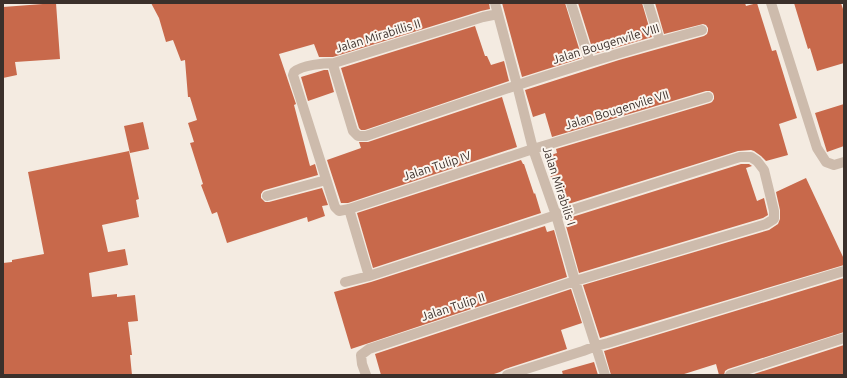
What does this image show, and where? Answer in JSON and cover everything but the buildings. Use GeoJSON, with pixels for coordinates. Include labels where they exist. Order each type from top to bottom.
{"type":"FeatureCollection","features":[{"type":"Feature","properties":{"kind":"street","name":"Jalan Mirabilis I"},"geometry":{"type":"LineString","coordinates":[[495,3],[533,149],[556,215],[605,375]]}},
{"type":"Feature","properties":{"kind":"street"},"geometry":{"type":"LineString","coordinates":[[571,3],[590,62]]}},
{"type":"Feature","properties":{"kind":"street"},"geometry":{"type":"LineString","coordinates":[[648,3],[660,41]]}},
{"type":"Feature","properties":{"kind":"street"},"geometry":{"type":"LineString","coordinates":[[771,3],[817,148],[826,162],[834,165],[844,162]]}},
{"type":"Feature","properties":{"kind":"street","name":"Jalan Mirabillis II"},"geometry":{"type":"LineString","coordinates":[[353,131],[333,66],[334,63],[483,17],[498,14]]}},
{"type":"Feature","properties":{"kind":"street","name":"Jalan Bougenvile VIII"},"geometry":{"type":"LineString","coordinates":[[353,131],[358,136],[366,136],[517,85],[660,41],[702,30]]}},
{"type":"Feature","properties":{"kind":"street"},"geometry":{"type":"LineString","coordinates":[[334,63],[325,63],[301,68],[294,72],[293,75],[335,207],[338,211],[349,209],[370,276]]}},
{"type":"Feature","properties":{"kind":"street","name":"Jalan Bougenvile VII"},"geometry":{"type":"LineString","coordinates":[[533,149],[708,96]]}},
{"type":"Feature","properties":{"kind":"street","name":"Jalan Tulip IV"},"geometry":{"type":"LineString","coordinates":[[349,209],[533,149]]}},
{"type":"Feature","properties":{"kind":"street"},"geometry":{"type":"LineString","coordinates":[[345,282],[370,276],[556,215],[740,158],[751,156],[764,170],[774,211],[774,219],[766,224],[575,281]]}},
{"type":"Feature","properties":{"kind":"street"},"geometry":{"type":"LineString","coordinates":[[267,196],[326,180]]}},
{"type":"Feature","properties":{"kind":"street"},"geometry":{"type":"LineString","coordinates":[[507,375],[533,371],[596,346],[844,271]]}},
{"type":"Feature","properties":{"kind":"street","name":"Jalan Tulip II"},"geometry":{"type":"LineString","coordinates":[[366,375],[362,364],[361,355],[369,348],[575,281]]}},
{"type":"Feature","properties":{"kind":"street"},"geometry":{"type":"LineString","coordinates":[[730,375],[844,338]]}}]}
